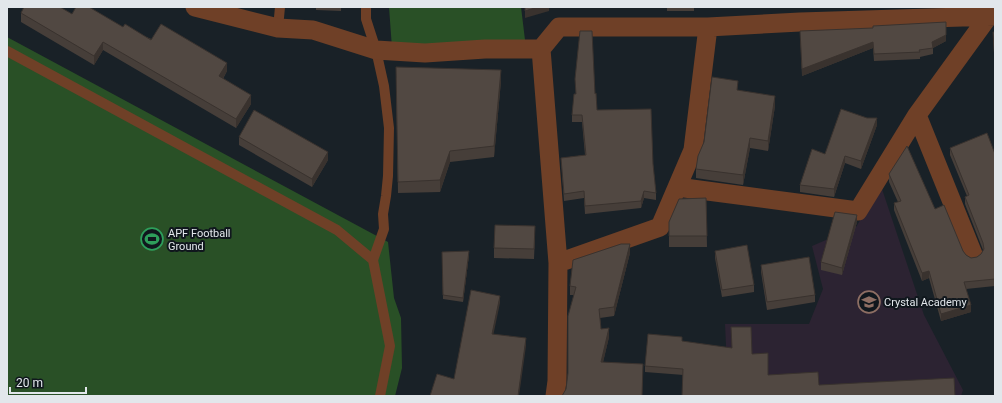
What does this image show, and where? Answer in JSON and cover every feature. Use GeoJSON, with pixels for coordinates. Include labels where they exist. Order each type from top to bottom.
{"type":"FeatureCollection","features":[{"type":"Feature","properties":{"kind":"street"},"geometry":{"type":"LineString","coordinates":[[195,7],[278,28],[314,30],[376,50],[425,53],[485,49],[541,49]]}},
{"type":"Feature","properties":{"kind":"street"},"geometry":{"type":"LineString","coordinates":[[555,396],[558,263],[541,49],[559,27],[708,27],[800,22],[991,17]]}},
{"type":"Feature","properties":{"kind":"street"},"geometry":{"type":"LineString","coordinates":[[677,187],[858,211],[917,115],[991,17]]}},
{"type":"Feature","properties":{"kind":"street"},"geometry":{"type":"LineString","coordinates":[[558,263],[660,227],[693,150],[708,27]]}},
{"type":"Feature","properties":{"kind":"street"},"geometry":{"type":"LineString","coordinates":[[917,115],[973,254]]}},
{"type":"Feature","properties":{"kind":"lane"},"geometry":{"type":"LineString","coordinates":[[278,28],[280,7]]}},
{"type":"Feature","properties":{"kind":"lane"},"geometry":{"type":"LineString","coordinates":[[366,7],[366,19],[376,50],[384,86],[389,128],[389,157],[383,214],[384,229],[373,260],[390,346],[380,396]]}},
{"type":"Feature","properties":{"kind":"lane"},"geometry":{"type":"LineString","coordinates":[[7,51],[337,230],[373,260]]}},
{"type":"Feature","properties":{"kind":"shaded area","name":"Crystal Academy"},"geometry":{"type":"Polygon","coordinates":[[[881,186],[924,315],[963,390],[961,396],[791,396],[728,388],[725,324],[809,324],[823,289],[812,246],[856,227],[881,186]]]}},
{"type":"Feature","properties":{"kind":"green space"},"geometry":{"type":"Polygon","coordinates":[[[389,7],[521,7],[525,40],[392,48],[389,7]]]}},
{"type":"Feature","properties":{"kind":"green space","name":"APF Football Ground"},"geometry":{"type":"Polygon","coordinates":[[[7,37],[388,242],[394,298],[401,318],[402,368],[395,396],[7,396],[7,37]]]}},
{"type":"Feature","properties":{"kind":"building"},"geometry":{"type":"Polygon","coordinates":[[[24,7],[60,7],[72,14],[76,7],[89,7],[123,27],[125,24],[151,40],[161,24],[227,63],[219,76],[251,95],[236,119],[103,42],[94,56],[21,13],[24,7]]]}},
{"type":"Feature","properties":{"kind":"building"},"geometry":{"type":"Polygon","coordinates":[[[525,7],[538,7],[525,11],[525,7]]]}},
{"type":"Feature","properties":{"kind":"building"},"geometry":{"type":"Polygon","coordinates":[[[946,22],[946,35],[932,42],[933,48],[919,50],[920,52],[874,54],[873,42],[802,69],[800,31],[873,28],[873,26],[946,22]]]}},
{"type":"Feature","properties":{"kind":"building"},"geometry":{"type":"Polygon","coordinates":[[[580,31],[592,31],[597,110],[651,109],[653,164],[656,193],[644,191],[641,201],[585,206],[584,191],[564,194],[561,158],[586,155],[582,115],[572,115],[574,94],[576,94],[575,79],[580,31]]]}},
{"type":"Feature","properties":{"kind":"building"},"geometry":{"type":"Polygon","coordinates":[[[993,32],[995,32],[995,60],[993,32]]]}},
{"type":"Feature","properties":{"kind":"building"},"geometry":{"type":"Polygon","coordinates":[[[396,67],[501,70],[494,146],[450,151],[440,180],[398,182],[396,67]]]}},
{"type":"Feature","properties":{"kind":"building"},"geometry":{"type":"Polygon","coordinates":[[[712,77],[738,81],[737,90],[775,96],[768,141],[750,138],[743,175],[696,169],[698,156],[704,142],[712,77]]]}},
{"type":"Feature","properties":{"kind":"building"},"geometry":{"type":"Polygon","coordinates":[[[841,109],[867,118],[877,118],[861,161],[845,156],[834,189],[800,185],[812,149],[825,154],[841,109]]]}},
{"type":"Feature","properties":{"kind":"building"},"geometry":{"type":"Polygon","coordinates":[[[254,110],[328,152],[312,179],[239,137],[254,110]]]}},
{"type":"Feature","properties":{"kind":"building"},"geometry":{"type":"Polygon","coordinates":[[[987,133],[995,154],[995,279],[964,282],[971,305],[941,314],[929,271],[922,273],[894,203],[901,201],[889,174],[907,146],[935,209],[944,205],[963,251],[971,258],[977,257],[984,249],[983,243],[965,197],[969,195],[950,148],[987,133]]]}},
{"type":"Feature","properties":{"kind":"building"},"geometry":{"type":"Polygon","coordinates":[[[706,198],[707,236],[669,236],[669,222],[679,199],[706,198]]]}},
{"type":"Feature","properties":{"kind":"building"},"geometry":{"type":"Polygon","coordinates":[[[835,212],[857,215],[842,268],[821,262],[835,212]]]}},
{"type":"Feature","properties":{"kind":"building"},"geometry":{"type":"Polygon","coordinates":[[[495,225],[535,226],[534,249],[494,248],[495,225]]]}},
{"type":"Feature","properties":{"kind":"building"},"geometry":{"type":"Polygon","coordinates":[[[621,244],[630,244],[614,307],[599,309],[601,329],[609,328],[601,362],[643,364],[642,396],[562,396],[566,389],[568,373],[568,316],[576,287],[570,286],[573,260],[621,244]]]}},
{"type":"Feature","properties":{"kind":"building"},"geometry":{"type":"Polygon","coordinates":[[[747,245],[754,285],[722,290],[715,251],[747,245]]]}},
{"type":"Feature","properties":{"kind":"building"},"geometry":{"type":"Polygon","coordinates":[[[469,251],[463,298],[443,295],[442,252],[469,251]]]}},
{"type":"Feature","properties":{"kind":"building"},"geometry":{"type":"Polygon","coordinates":[[[809,257],[815,295],[767,302],[761,265],[809,257]]]}},
{"type":"Feature","properties":{"kind":"building"},"geometry":{"type":"Polygon","coordinates":[[[471,290],[500,296],[492,334],[526,338],[518,396],[430,396],[437,374],[454,379],[471,290]]]}},
{"type":"Feature","properties":{"kind":"building"},"geometry":{"type":"Polygon","coordinates":[[[731,327],[751,327],[752,354],[768,353],[768,375],[818,372],[819,385],[954,378],[955,396],[682,396],[683,369],[645,366],[648,334],[682,337],[682,341],[732,348],[731,327]]]}},
{"type":"Feature","properties":{"kind":"place","name":"APF Football Ground"},"geometry":{"type":"Point","coordinates":[152,239]}},
{"type":"Feature","properties":{"kind":"place","name":"Crystal Academy"},"geometry":{"type":"Point","coordinates":[869,302]}}]}
